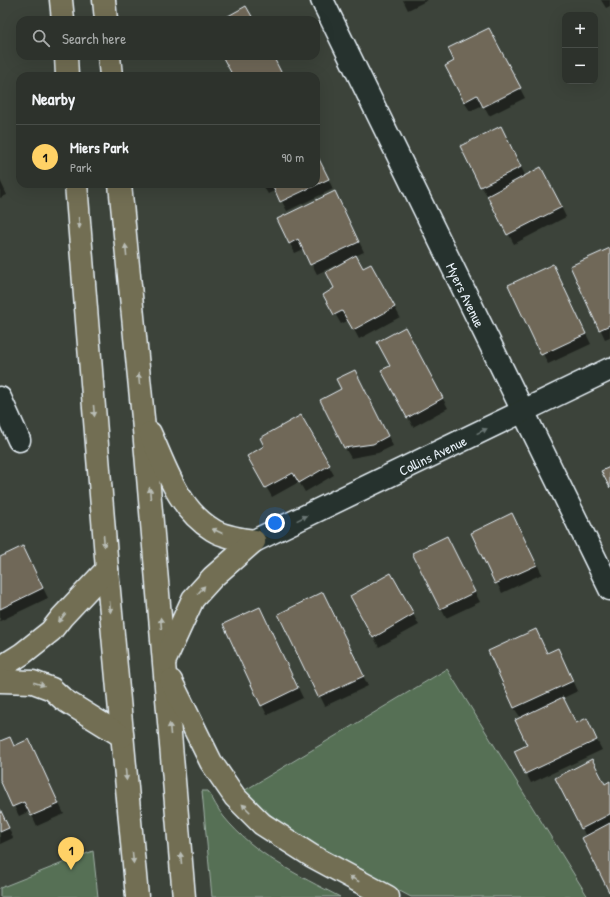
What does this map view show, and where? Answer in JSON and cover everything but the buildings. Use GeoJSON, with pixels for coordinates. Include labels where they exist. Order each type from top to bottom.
{"type":"FeatureCollection","features":[{"type":"Feature","properties":{"kind":"highway"},"geometry":{"type":"LineString","coordinates":[[61,0],[63,16]]}},
{"type":"Feature","properties":{"kind":"highway"},"geometry":{"type":"LineString","coordinates":[[104,0],[106,16]]}},
{"type":"Feature","properties":{"kind":"highway"},"geometry":{"type":"LineString","coordinates":[[66,60],[67,72]]}},
{"type":"Feature","properties":{"kind":"highway"},"geometry":{"type":"LineString","coordinates":[[109,60],[111,72]]}},
{"type":"Feature","properties":{"kind":"highway"},"geometry":{"type":"LineString","coordinates":[[76,188],[107,569],[137,897]]}},
{"type":"Feature","properties":{"kind":"highway"},"geometry":{"type":"LineString","coordinates":[[120,188],[143,418],[184,897]]}},
{"type":"Feature","properties":{"kind":"highway"},"geometry":{"type":"LineString","coordinates":[[143,418],[181,499],[196,517],[213,531],[254,541]]}},
{"type":"Feature","properties":{"kind":"highway"},"geometry":{"type":"LineString","coordinates":[[254,541],[213,577],[193,599],[165,666],[211,762],[235,797],[262,824],[312,856],[388,897]]}},
{"type":"Feature","properties":{"kind":"highway"},"geometry":{"type":"LineString","coordinates":[[0,668],[22,654],[51,632],[62,616],[107,569]]}},
{"type":"Feature","properties":{"kind":"highway"},"geometry":{"type":"LineString","coordinates":[[0,681],[34,682],[52,689],[64,700],[122,736]]}},
{"type":"Feature","properties":{"kind":"street","name":"Myers Avenue"},"geometry":{"type":"LineString","coordinates":[[322,0],[610,589]]}},
{"type":"Feature","properties":{"kind":"street","name":"Collins Avenue"},"geometry":{"type":"LineString","coordinates":[[254,541],[610,369]]}},
{"type":"Feature","properties":{"kind":"street"},"geometry":{"type":"LineString","coordinates":[[0,398],[20,440]]}},
{"type":"Feature","properties":{"kind":"green space"},"geometry":{"type":"Polygon","coordinates":[[[447,669],[588,897],[411,897],[309,843],[291,831],[242,792],[447,669]]]}},
{"type":"Feature","properties":{"kind":"green space"},"geometry":{"type":"Polygon","coordinates":[[[202,791],[208,791],[224,817],[249,842],[263,853],[293,872],[340,897],[212,897],[202,791]]]}},
{"type":"Feature","properties":{"kind":"green space"},"geometry":{"type":"Polygon","coordinates":[[[93,851],[98,897],[0,897],[0,888],[93,851]]]}},
{"type":"Feature","properties":{"kind":"place","name":"Miers Park"},"geometry":{"type":"Point","coordinates":[71,870]}}]}
